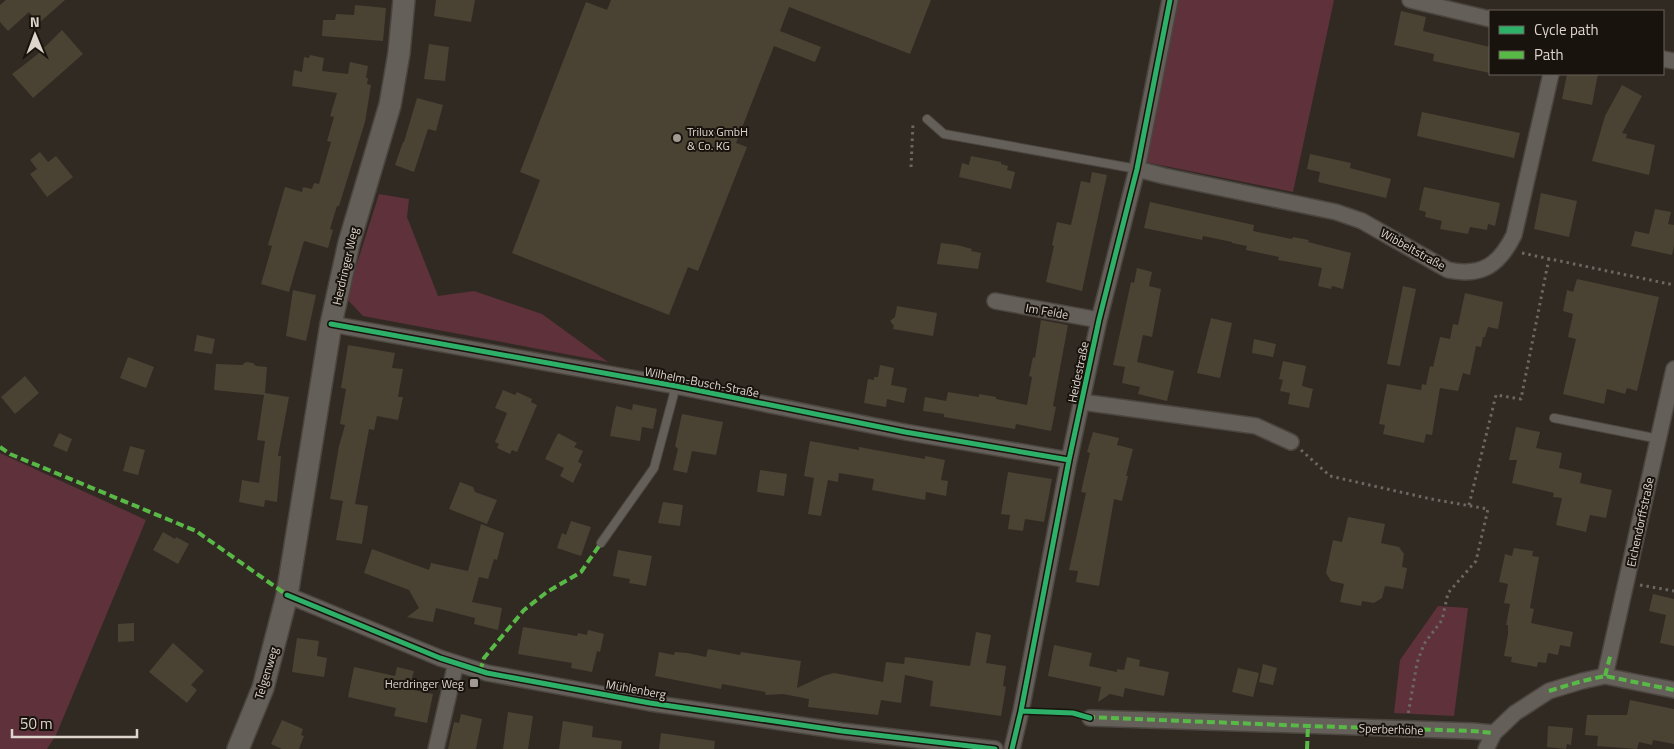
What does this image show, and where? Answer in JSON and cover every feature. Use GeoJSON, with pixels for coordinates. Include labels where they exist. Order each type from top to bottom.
{"type":"FeatureCollection","features":[{"type":"Feature","properties":{"kind":"main road","name":"Herdringer Weg"},"geometry":{"type":"LineString","coordinates":[[287,595],[331,324],[349,243],[390,105],[399,53],[404,0]]}},
{"type":"Feature","properties":{"kind":"main road","name":"Telgenweg"},"geometry":{"type":"LineString","coordinates":[[238,749],[263,688],[287,595]]}},
{"type":"Feature","properties":{"kind":"street","name":"Heidestraße"},"geometry":{"type":"LineString","coordinates":[[1012,749],[1069,460],[1099,320],[1137,169],[1170,0]]}},
{"type":"Feature","properties":{"kind":"street"},"geometry":{"type":"LineString","coordinates":[[1410,0],[1489,19]]}},
{"type":"Feature","properties":{"kind":"street","name":"Wibbeltstraße"},"geometry":{"type":"LineString","coordinates":[[1137,169],[1336,212],[1362,221],[1448,270],[1476,271],[1490,266],[1499,259],[1507,250],[1514,235],[1551,75]]}},
{"type":"Feature","properties":{"kind":"street","name":"Im Felde"},"geometry":{"type":"LineString","coordinates":[[995,301],[1099,320]]}},
{"type":"Feature","properties":{"kind":"street","name":"Wilhelm-Busch-Straße"},"geometry":{"type":"LineString","coordinates":[[331,324],[676,386],[906,432],[1069,460]]}},
{"type":"Feature","properties":{"kind":"street","name":"Eichendorffstraße"},"geometry":{"type":"LineString","coordinates":[[1606,676],[1674,369]]}},
{"type":"Feature","properties":{"kind":"street","name":"Heidestraße"},"geometry":{"type":"LineString","coordinates":[[1082,402],[1256,426],[1291,442]]}},
{"type":"Feature","properties":{"kind":"street","name":"Mühlenberg"},"geometry":{"type":"LineString","coordinates":[[287,595],[456,663],[487,673],[650,703],[842,731],[995,749]]}},
{"type":"Feature","properties":{"kind":"street"},"geometry":{"type":"LineString","coordinates":[[436,749],[456,663]]}},
{"type":"Feature","properties":{"kind":"street"},"geometry":{"type":"LineString","coordinates":[[1486,749],[1494,733],[1515,713],[1549,691],[1582,680],[1606,676],[1674,690]]}},
{"type":"Feature","properties":{"kind":"street","name":"Sperberhöhe"},"geometry":{"type":"LineString","coordinates":[[1090,718],[1494,733]]}},
{"type":"Feature","properties":{"kind":"lane"},"geometry":{"type":"LineString","coordinates":[[927,119],[944,134],[1137,169]]}},
{"type":"Feature","properties":{"kind":"lane"},"geometry":{"type":"LineString","coordinates":[[601,543],[654,468],[676,386]]}},
{"type":"Feature","properties":{"kind":"lane"},"geometry":{"type":"LineString","coordinates":[[1554,418],[1659,439]]}},
{"type":"Feature","properties":{"kind":"path"},"geometry":{"type":"LineString","coordinates":[[911,167],[913,124]]}},
{"type":"Feature","properties":{"kind":"path"},"geometry":{"type":"LineString","coordinates":[[1507,250],[1674,285]]}},
{"type":"Feature","properties":{"kind":"path"},"geometry":{"type":"LineString","coordinates":[[1469,505],[1496,395],[1520,399],[1549,258]]}},
{"type":"Feature","properties":{"kind":"path"},"geometry":{"type":"LineString","coordinates":[[1291,442],[1330,476],[1431,499],[1488,509],[1476,561],[1448,593],[1442,620],[1424,644],[1417,663],[1406,729]]}},
{"type":"Feature","properties":{"kind":"path"},"geometry":{"type":"LineString","coordinates":[[1627,582],[1674,591]]}},
{"type":"Feature","properties":{"kind":"shaded area"},"geometry":{"type":"Polygon","coordinates":[[[1178,0],[1334,0],[1293,192],[1145,162],[1178,0]]]}},
{"type":"Feature","properties":{"kind":"shaded area"},"geometry":{"type":"Polygon","coordinates":[[[379,194],[409,199],[407,217],[438,296],[474,291],[542,314],[608,362],[363,316],[346,298],[379,194]]]}},
{"type":"Feature","properties":{"kind":"shaded area"},"geometry":{"type":"Polygon","coordinates":[[[0,453],[146,520],[56,735],[47,749],[0,749],[0,453]]]}},
{"type":"Feature","properties":{"kind":"shaded area"},"geometry":{"type":"Polygon","coordinates":[[[1438,606],[1468,608],[1454,716],[1394,713],[1400,660],[1438,606]]]}},
{"type":"Feature","properties":{"kind":"building"},"geometry":{"type":"Polygon","coordinates":[[[6,0],[65,0],[39,23],[29,12],[8,31],[0,22],[0,5],[6,0]]]}},
{"type":"Feature","properties":{"kind":"building"},"geometry":{"type":"Polygon","coordinates":[[[436,0],[475,0],[471,22],[434,16],[436,0]]]}},
{"type":"Feature","properties":{"kind":"building"},"geometry":{"type":"Polygon","coordinates":[[[611,0],[931,0],[910,54],[789,7],[780,31],[821,47],[815,62],[774,46],[736,143],[747,147],[698,271],[688,267],[669,315],[512,253],[540,180],[520,172],[586,2],[607,10],[611,0]]]}},
{"type":"Feature","properties":{"kind":"building"},"geometry":{"type":"Polygon","coordinates":[[[355,5],[386,8],[383,41],[322,36],[323,20],[335,20],[336,14],[354,15],[355,5]]]}},
{"type":"Feature","properties":{"kind":"building"},"geometry":{"type":"Polygon","coordinates":[[[1401,11],[1426,17],[1423,31],[1489,47],[1489,73],[1433,61],[1434,54],[1394,45],[1401,11]]]}},
{"type":"Feature","properties":{"kind":"building"},"geometry":{"type":"Polygon","coordinates":[[[62,30],[83,54],[33,98],[12,74],[38,54],[62,30]]]}},
{"type":"Feature","properties":{"kind":"building"},"geometry":{"type":"Polygon","coordinates":[[[429,44],[449,47],[445,81],[424,79],[429,44]]]}},
{"type":"Feature","properties":{"kind":"building"},"geometry":{"type":"Polygon","coordinates":[[[310,55],[324,58],[322,71],[348,74],[350,62],[368,66],[366,78],[368,78],[367,84],[371,85],[365,122],[330,229],[333,230],[328,248],[304,241],[289,292],[261,284],[272,246],[268,245],[285,187],[302,192],[303,187],[312,189],[314,183],[319,184],[331,142],[327,141],[334,117],[330,116],[337,93],[292,86],[294,70],[302,72],[304,57],[309,58],[310,55]]]}},
{"type":"Feature","properties":{"kind":"building"},"geometry":{"type":"Polygon","coordinates":[[[1567,75],[1598,75],[1592,105],[1562,99],[1567,75]]]}},
{"type":"Feature","properties":{"kind":"building"},"geometry":{"type":"Polygon","coordinates":[[[1622,85],[1642,96],[1622,133],[1627,134],[1626,138],[1655,145],[1649,175],[1592,161],[1605,116],[1622,85]]]}},
{"type":"Feature","properties":{"kind":"building"},"geometry":{"type":"Polygon","coordinates":[[[417,98],[443,105],[436,131],[428,129],[414,172],[395,165],[417,98]]]}},
{"type":"Feature","properties":{"kind":"building"},"geometry":{"type":"Polygon","coordinates":[[[1422,112],[1520,133],[1514,158],[1417,136],[1422,112]]]}},
{"type":"Feature","properties":{"kind":"building"},"geometry":{"type":"Polygon","coordinates":[[[40,152],[48,162],[56,156],[73,177],[47,197],[30,174],[37,169],[30,160],[40,152]]]}},
{"type":"Feature","properties":{"kind":"building"},"geometry":{"type":"Polygon","coordinates":[[[1310,154],[1351,163],[1350,168],[1391,179],[1386,198],[1318,182],[1320,172],[1307,169],[1310,154]]]}},
{"type":"Feature","properties":{"kind":"building"},"geometry":{"type":"Polygon","coordinates":[[[971,156],[1001,162],[1001,164],[1008,166],[1007,170],[1015,172],[1011,189],[959,177],[962,163],[969,165],[971,156]]]}},
{"type":"Feature","properties":{"kind":"building"},"geometry":{"type":"Polygon","coordinates":[[[1092,172],[1107,175],[1082,291],[1046,282],[1057,222],[1071,225],[1081,181],[1090,183],[1092,172]]]}},
{"type":"Feature","properties":{"kind":"building"},"geometry":{"type":"Polygon","coordinates":[[[1424,187],[1500,203],[1495,226],[1488,224],[1487,230],[1470,227],[1468,234],[1440,229],[1442,221],[1425,217],[1426,212],[1419,210],[1424,187]]]}},
{"type":"Feature","properties":{"kind":"building"},"geometry":{"type":"Polygon","coordinates":[[[1541,193],[1577,201],[1569,237],[1534,229],[1541,193]]]}},
{"type":"Feature","properties":{"kind":"building"},"geometry":{"type":"Polygon","coordinates":[[[1150,202],[1254,225],[1253,231],[1292,239],[1293,237],[1309,240],[1308,242],[1351,253],[1343,289],[1332,286],[1331,289],[1318,286],[1322,268],[1278,260],[1279,257],[1246,250],[1247,246],[1232,242],[1203,236],[1202,240],[1144,228],[1150,202]]]}},
{"type":"Feature","properties":{"kind":"building"},"geometry":{"type":"Polygon","coordinates":[[[1655,209],[1671,212],[1668,224],[1674,225],[1672,255],[1631,246],[1635,231],[1649,234],[1655,209]]]}},
{"type":"Feature","properties":{"kind":"building"},"geometry":{"type":"Polygon","coordinates":[[[941,243],[957,245],[981,253],[978,269],[937,264],[941,243]]]}},
{"type":"Feature","properties":{"kind":"building"},"geometry":{"type":"Polygon","coordinates":[[[1137,268],[1152,272],[1149,286],[1161,289],[1152,337],[1143,335],[1137,362],[1174,371],[1167,401],[1138,394],[1140,387],[1122,383],[1125,367],[1113,365],[1131,282],[1134,283],[1137,268]]]}},
{"type":"Feature","properties":{"kind":"building"},"geometry":{"type":"Polygon","coordinates":[[[1577,279],[1659,297],[1637,391],[1627,388],[1625,394],[1607,389],[1604,404],[1563,394],[1576,339],[1568,337],[1573,314],[1563,311],[1567,290],[1573,292],[1577,279]]]}},
{"type":"Feature","properties":{"kind":"building"},"geometry":{"type":"Polygon","coordinates":[[[1403,286],[1416,289],[1400,366],[1387,364],[1403,286]]]}},
{"type":"Feature","properties":{"kind":"building"},"geometry":{"type":"Polygon","coordinates":[[[293,290],[316,295],[306,341],[286,336],[293,290]]]}},
{"type":"Feature","properties":{"kind":"building"},"geometry":{"type":"Polygon","coordinates":[[[1465,293],[1503,302],[1498,329],[1488,327],[1481,347],[1476,346],[1470,375],[1463,373],[1458,391],[1440,388],[1432,435],[1426,434],[1424,443],[1383,434],[1385,425],[1379,424],[1387,384],[1421,390],[1422,384],[1426,385],[1430,366],[1433,367],[1440,337],[1450,339],[1453,324],[1458,325],[1465,293]]]}},
{"type":"Feature","properties":{"kind":"building"},"geometry":{"type":"Polygon","coordinates":[[[897,306],[937,313],[933,336],[893,329],[894,326],[890,321],[895,317],[897,306]]]}},
{"type":"Feature","properties":{"kind":"building"},"geometry":{"type":"Polygon","coordinates":[[[1211,318],[1232,323],[1220,378],[1197,373],[1211,318]]]}},
{"type":"Feature","properties":{"kind":"building"},"geometry":{"type":"Polygon","coordinates":[[[1041,320],[1068,325],[1053,406],[1056,407],[1051,431],[1016,424],[1015,429],[944,417],[944,414],[923,411],[925,397],[946,401],[948,392],[979,397],[979,394],[1027,405],[1032,377],[1029,376],[1033,357],[1035,358],[1041,320]]]}},
{"type":"Feature","properties":{"kind":"building"},"geometry":{"type":"Polygon","coordinates":[[[197,335],[215,339],[212,354],[194,351],[197,335]]]}},
{"type":"Feature","properties":{"kind":"building"},"geometry":{"type":"Polygon","coordinates":[[[1254,339],[1276,344],[1273,357],[1252,353],[1254,339]]]}},
{"type":"Feature","properties":{"kind":"building"},"geometry":{"type":"Polygon","coordinates":[[[348,345],[395,353],[392,368],[403,369],[398,397],[403,397],[398,420],[377,416],[374,430],[369,429],[355,504],[368,506],[362,544],[336,540],[343,501],[330,499],[339,446],[345,425],[340,424],[346,389],[341,388],[348,345]]]}},
{"type":"Feature","properties":{"kind":"building"},"geometry":{"type":"Polygon","coordinates":[[[128,357],[154,367],[146,388],[120,378],[128,357]]]}},
{"type":"Feature","properties":{"kind":"building"},"geometry":{"type":"Polygon","coordinates":[[[1283,361],[1306,366],[1302,386],[1313,389],[1309,408],[1288,404],[1290,393],[1280,391],[1283,380],[1279,379],[1283,361]]]}},
{"type":"Feature","properties":{"kind":"building"},"geometry":{"type":"Polygon","coordinates":[[[246,362],[253,363],[256,366],[267,367],[265,393],[289,397],[278,456],[281,456],[277,502],[265,500],[264,507],[239,502],[242,480],[259,483],[265,441],[257,440],[264,395],[214,390],[216,364],[242,365],[246,362]]]}},
{"type":"Feature","properties":{"kind":"building"},"geometry":{"type":"Polygon","coordinates":[[[880,365],[894,368],[891,385],[907,388],[904,403],[887,399],[886,407],[864,403],[868,379],[874,380],[874,377],[878,377],[880,365]]]}},
{"type":"Feature","properties":{"kind":"building"},"geometry":{"type":"Polygon","coordinates":[[[25,376],[39,393],[15,414],[1,397],[25,376]]]}},
{"type":"Feature","properties":{"kind":"building"},"geometry":{"type":"Polygon","coordinates":[[[503,390],[515,395],[517,392],[532,399],[531,402],[537,405],[517,452],[512,450],[510,454],[497,448],[499,444],[495,442],[507,413],[495,408],[503,390]]]}},
{"type":"Feature","properties":{"kind":"building"},"geometry":{"type":"Polygon","coordinates":[[[633,404],[657,409],[653,429],[642,427],[640,441],[610,436],[616,406],[632,410],[633,404]]]}},
{"type":"Feature","properties":{"kind":"building"},"geometry":{"type":"Polygon","coordinates":[[[682,414],[723,422],[716,455],[692,451],[687,473],[673,470],[678,449],[675,446],[682,414]]]}},
{"type":"Feature","properties":{"kind":"building"},"geometry":{"type":"Polygon","coordinates":[[[1516,427],[1540,432],[1536,448],[1562,453],[1559,468],[1582,473],[1580,483],[1612,490],[1606,518],[1590,515],[1586,532],[1556,525],[1562,498],[1553,497],[1554,493],[1512,483],[1517,460],[1509,460],[1516,427]]]}},
{"type":"Feature","properties":{"kind":"building"},"geometry":{"type":"Polygon","coordinates":[[[1093,432],[1119,438],[1117,445],[1133,449],[1122,501],[1114,499],[1099,586],[1076,582],[1078,571],[1069,570],[1086,493],[1081,492],[1090,453],[1087,452],[1093,432]]]}},
{"type":"Feature","properties":{"kind":"building"},"geometry":{"type":"Polygon","coordinates":[[[59,433],[72,439],[67,452],[53,446],[59,433]]]}},
{"type":"Feature","properties":{"kind":"building"},"geometry":{"type":"Polygon","coordinates":[[[558,433],[577,443],[574,447],[583,451],[578,462],[582,464],[573,483],[560,476],[564,468],[545,459],[558,433]]]}},
{"type":"Feature","properties":{"kind":"building"},"geometry":{"type":"Polygon","coordinates":[[[810,441],[859,450],[859,447],[925,459],[925,456],[945,460],[941,480],[948,481],[946,496],[926,492],[925,500],[872,490],[874,479],[839,473],[838,482],[828,480],[821,516],[808,514],[814,478],[804,476],[810,441]]]}},
{"type":"Feature","properties":{"kind":"building"},"geometry":{"type":"Polygon","coordinates":[[[130,446],[145,450],[138,475],[123,471],[130,446]]]}},
{"type":"Feature","properties":{"kind":"building"},"geometry":{"type":"Polygon","coordinates":[[[760,470],[787,474],[784,496],[757,492],[760,470]]]}},
{"type":"Feature","properties":{"kind":"building"},"geometry":{"type":"Polygon","coordinates":[[[1008,472],[1052,479],[1044,522],[1025,519],[1023,531],[1008,529],[1010,515],[1001,514],[1008,472]]]}},
{"type":"Feature","properties":{"kind":"building"},"geometry":{"type":"Polygon","coordinates":[[[460,482],[473,487],[475,492],[497,500],[487,524],[449,509],[460,482]]]}},
{"type":"Feature","properties":{"kind":"building"},"geometry":{"type":"Polygon","coordinates":[[[663,502],[683,505],[680,526],[658,523],[663,502]]]}},
{"type":"Feature","properties":{"kind":"building"},"geometry":{"type":"Polygon","coordinates":[[[1348,517],[1385,524],[1381,543],[1399,547],[1404,554],[1402,567],[1407,568],[1403,589],[1385,586],[1382,598],[1374,603],[1362,601],[1361,606],[1340,602],[1344,584],[1331,581],[1326,573],[1333,540],[1342,542],[1348,517]]]}},
{"type":"Feature","properties":{"kind":"building"},"geometry":{"type":"Polygon","coordinates":[[[571,521],[591,527],[581,556],[557,548],[562,533],[566,535],[571,521]]]}},
{"type":"Feature","properties":{"kind":"building"},"geometry":{"type":"Polygon","coordinates":[[[481,524],[504,533],[497,560],[494,559],[488,579],[479,577],[472,602],[502,608],[498,630],[474,624],[475,618],[436,608],[433,622],[407,617],[419,608],[409,590],[364,573],[372,549],[429,570],[431,563],[468,571],[481,524]]]}},
{"type":"Feature","properties":{"kind":"building"},"geometry":{"type":"Polygon","coordinates":[[[163,532],[189,544],[178,564],[153,550],[163,532]]]}},
{"type":"Feature","properties":{"kind":"building"},"geometry":{"type":"Polygon","coordinates":[[[1514,548],[1533,551],[1532,556],[1539,557],[1530,608],[1534,609],[1531,623],[1573,632],[1570,647],[1560,645],[1558,655],[1548,653],[1546,663],[1538,662],[1537,667],[1511,662],[1512,657],[1504,656],[1508,634],[1508,625],[1506,625],[1510,604],[1504,603],[1508,584],[1499,582],[1505,554],[1512,556],[1514,548]]]}},
{"type":"Feature","properties":{"kind":"building"},"geometry":{"type":"Polygon","coordinates":[[[618,550],[652,556],[646,586],[629,583],[630,579],[613,576],[618,550]]]}},
{"type":"Feature","properties":{"kind":"building"},"geometry":{"type":"Polygon","coordinates":[[[1653,594],[1674,599],[1674,646],[1660,643],[1666,615],[1649,611],[1653,594]]]}},
{"type":"Feature","properties":{"kind":"building"},"geometry":{"type":"Polygon","coordinates":[[[134,623],[134,641],[118,642],[118,624],[134,623]]]}},
{"type":"Feature","properties":{"kind":"building"},"geometry":{"type":"Polygon","coordinates":[[[523,627],[577,636],[578,633],[587,635],[588,630],[604,634],[600,652],[597,651],[592,672],[571,668],[572,663],[518,654],[523,627]]]}},
{"type":"Feature","properties":{"kind":"building"},"geometry":{"type":"Polygon","coordinates":[[[976,632],[991,635],[986,663],[1006,666],[1003,686],[1006,687],[1001,716],[930,706],[933,681],[905,675],[901,703],[881,700],[878,715],[808,707],[809,699],[783,694],[766,695],[765,692],[722,684],[721,689],[655,676],[659,652],[674,655],[675,652],[687,653],[706,657],[708,649],[740,655],[741,652],[801,661],[797,688],[834,673],[883,682],[886,662],[904,664],[905,657],[970,666],[976,632]]]}},
{"type":"Feature","properties":{"kind":"building"},"geometry":{"type":"Polygon","coordinates":[[[297,638],[319,641],[317,656],[327,658],[324,677],[292,672],[297,638]]]}},
{"type":"Feature","properties":{"kind":"building"},"geometry":{"type":"Polygon","coordinates":[[[173,643],[204,671],[191,685],[197,690],[187,703],[149,672],[173,643]]]}},
{"type":"Feature","properties":{"kind":"building"},"geometry":{"type":"Polygon","coordinates":[[[1054,645],[1092,653],[1089,666],[1117,672],[1117,669],[1124,670],[1127,657],[1140,660],[1139,666],[1169,672],[1164,696],[1125,688],[1123,697],[1110,694],[1098,702],[1101,687],[1048,676],[1054,645]]]}},
{"type":"Feature","properties":{"kind":"building"},"geometry":{"type":"Polygon","coordinates":[[[1263,664],[1277,668],[1273,685],[1259,682],[1263,664]]]}},
{"type":"Feature","properties":{"kind":"building"},"geometry":{"type":"Polygon","coordinates":[[[354,667],[395,676],[397,667],[414,671],[409,689],[433,694],[427,723],[394,716],[396,708],[348,697],[354,667]]]}},
{"type":"Feature","properties":{"kind":"building"},"geometry":{"type":"Polygon","coordinates":[[[1238,668],[1259,673],[1253,697],[1232,692],[1238,668]]]}},
{"type":"Feature","properties":{"kind":"building"},"geometry":{"type":"Polygon","coordinates":[[[1630,700],[1674,709],[1674,744],[1653,740],[1652,745],[1639,742],[1637,749],[1597,746],[1598,736],[1585,735],[1587,715],[1627,715],[1630,700]]]}},
{"type":"Feature","properties":{"kind":"building"},"geometry":{"type":"Polygon","coordinates":[[[508,712],[533,716],[528,749],[503,749],[508,712]]]}},
{"type":"Feature","properties":{"kind":"building"},"geometry":{"type":"Polygon","coordinates":[[[461,714],[482,719],[476,749],[448,749],[454,722],[459,723],[461,714]]]}},
{"type":"Feature","properties":{"kind":"building"},"geometry":{"type":"Polygon","coordinates":[[[282,720],[303,729],[301,735],[304,736],[299,749],[282,749],[271,744],[282,720]]]}},
{"type":"Feature","properties":{"kind":"building"},"geometry":{"type":"Polygon","coordinates":[[[563,721],[593,726],[592,737],[622,741],[621,749],[559,749],[563,721]]]}},
{"type":"Feature","properties":{"kind":"building"},"geometry":{"type":"Polygon","coordinates":[[[1548,726],[1573,728],[1571,745],[1567,744],[1566,749],[1547,747],[1548,726]]]}},
{"type":"Feature","properties":{"kind":"building"},"geometry":{"type":"Polygon","coordinates":[[[661,733],[715,741],[714,749],[659,749],[661,733]]]}},
{"type":"Feature","properties":{"kind":"marked path"},"geometry":{"type":"LineString","coordinates":[[0,447],[10,454],[196,531],[287,595]]}},
{"type":"Feature","properties":{"kind":"marked path"},"geometry":{"type":"LineString","coordinates":[[480,671],[484,658],[524,610],[547,592],[581,572],[601,543]]}},
{"type":"Feature","properties":{"kind":"marked path"},"geometry":{"type":"LineString","coordinates":[[1605,676],[1611,653]]}},
{"type":"Feature","properties":{"kind":"marked path"},"geometry":{"type":"LineString","coordinates":[[1549,691],[1605,676],[1674,690]]}},
{"type":"Feature","properties":{"kind":"marked path"},"geometry":{"type":"LineString","coordinates":[[1087,717],[1494,733]]}},
{"type":"Feature","properties":{"kind":"marked path"},"geometry":{"type":"LineString","coordinates":[[1307,749],[1308,726]]}},
{"type":"Feature","properties":{"kind":"cycle path"},"geometry":{"type":"LineString","coordinates":[[1012,749],[1069,460],[1099,320],[1137,169],[1170,0]]}},
{"type":"Feature","properties":{"kind":"cycle path"},"geometry":{"type":"LineString","coordinates":[[331,324],[676,386],[905,432],[1069,460]]}},
{"type":"Feature","properties":{"kind":"cycle path"},"geometry":{"type":"LineString","coordinates":[[287,595],[440,658],[487,673],[650,703],[842,731],[995,749]]}},
{"type":"Feature","properties":{"kind":"cycle path"},"geometry":{"type":"LineString","coordinates":[[1021,711],[1073,713],[1090,718]]}},
{"type":"Feature","properties":{"kind":"place","name":"Trilux GmbH & Co. KG"},"geometry":{"type":"Point","coordinates":[677,138]}},
{"type":"Feature","properties":{"kind":"place","name":"Herdringer Weg"},"geometry":{"type":"Point","coordinates":[474,683]}}]}
